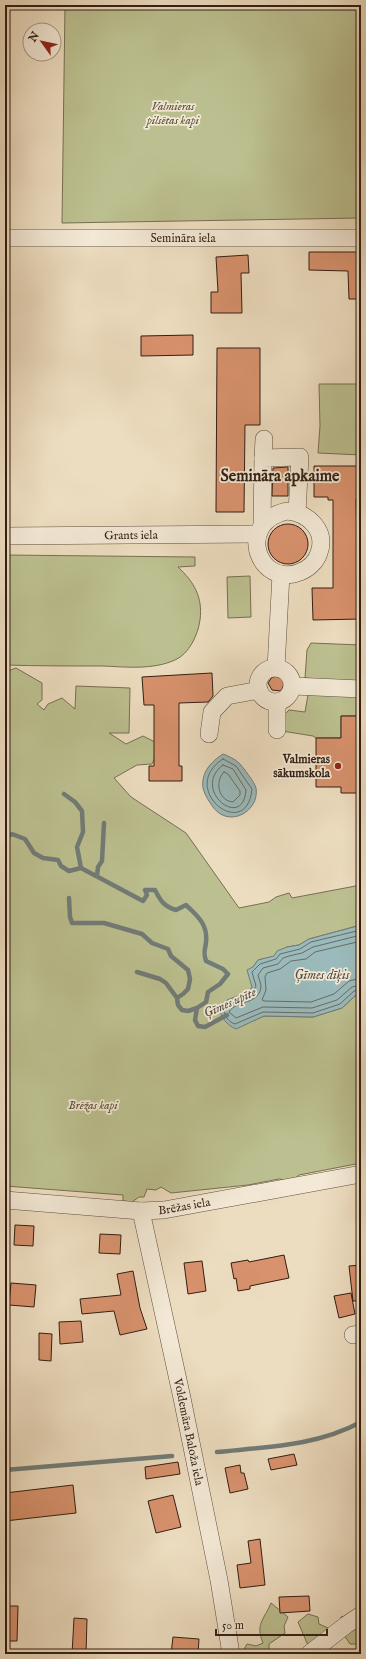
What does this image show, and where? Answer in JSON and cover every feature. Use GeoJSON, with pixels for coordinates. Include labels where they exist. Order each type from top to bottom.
{"type":"FeatureCollection","features":[{"type":"Feature","properties":{"kind":"street","name":"Semināra iela"},"geometry":{"type":"LineString","coordinates":[[5,238],[361,238]]}},
{"type":"Feature","properties":{"kind":"street"},"geometry":{"type":"LineString","coordinates":[[260,530],[269,518],[278,513],[287,511],[297,512],[310,520],[318,532],[320,542],[319,553],[314,562],[306,570],[296,574],[275,573],[259,556],[257,545],[260,530],[264,439]]}},
{"type":"Feature","properties":{"kind":"street"},"geometry":{"type":"LineString","coordinates":[[263,458],[300,457],[297,512]]}},
{"type":"Feature","properties":{"kind":"street","name":"Grants iela"},"geometry":{"type":"LineString","coordinates":[[5,536],[260,530]]}},
{"type":"Feature","properties":{"kind":"street"},"geometry":{"type":"LineString","coordinates":[[276,668],[281,574]]}},
{"type":"Feature","properties":{"kind":"street"},"geometry":{"type":"LineString","coordinates":[[271,668],[276,668],[286,672],[292,681],[293,686],[288,697],[277,702],[266,700],[259,690],[259,679],[262,674],[271,668]]}},
{"type":"Feature","properties":{"kind":"street"},"geometry":{"type":"LineString","coordinates":[[293,686],[361,689]]}},
{"type":"Feature","properties":{"kind":"street"},"geometry":{"type":"LineString","coordinates":[[208,734],[212,712],[227,696],[259,690]]}},
{"type":"Feature","properties":{"kind":"street"},"geometry":{"type":"LineString","coordinates":[[277,702],[277,730]]}},
{"type":"Feature","properties":{"kind":"street","name":"Brēžas iela"},"geometry":{"type":"LineString","coordinates":[[5,1200],[141,1211],[164,1210],[361,1174]]}},
{"type":"Feature","properties":{"kind":"street","name":"Voldemāra Baloža iela"},"geometry":{"type":"LineString","coordinates":[[141,1211],[182,1398],[219,1580],[231,1654]]}},
{"type":"Feature","properties":{"kind":"street"},"geometry":{"type":"LineString","coordinates":[[309,1654],[361,1615]]}},
{"type":"Feature","properties":{"kind":"green space","name":"Valmieras pilsētas kapi"},"geometry":{"type":"Polygon","coordinates":[[[65,5],[361,5],[361,218],[62,223],[65,5]]]}},
{"type":"Feature","properties":{"kind":"green space"},"geometry":{"type":"Polygon","coordinates":[[[319,384],[361,384],[361,455],[318,453],[320,426],[319,384]]]}},
{"type":"Feature","properties":{"kind":"green space"},"geometry":{"type":"Polygon","coordinates":[[[5,555],[195,557],[195,566],[178,567],[189,578],[199,597],[201,612],[195,638],[189,649],[180,657],[167,663],[149,667],[5,665],[5,555]]]}},
{"type":"Feature","properties":{"kind":"green space"},"geometry":{"type":"Polygon","coordinates":[[[250,576],[251,617],[228,618],[227,577],[250,576]]]}},
{"type":"Feature","properties":{"kind":"green space"},"geometry":{"type":"Polygon","coordinates":[[[311,643],[361,645],[361,684],[305,678],[307,650],[311,643]]]}},
{"type":"Feature","properties":{"kind":"green space","name":"Brēžas kapi"},"geometry":{"type":"Polygon","coordinates":[[[16,668],[42,683],[42,700],[37,704],[44,710],[48,704],[62,698],[75,709],[76,686],[130,688],[129,733],[109,733],[126,744],[143,736],[157,743],[157,753],[152,764],[137,765],[114,778],[131,797],[186,833],[239,908],[269,902],[276,897],[289,893],[292,898],[361,885],[361,925],[309,939],[299,945],[287,947],[276,956],[258,960],[253,967],[258,982],[248,992],[241,995],[253,1021],[264,1016],[313,1017],[342,1008],[357,994],[361,993],[361,1163],[299,1175],[292,1181],[279,1179],[248,1185],[171,1193],[161,1187],[156,1190],[147,1189],[144,1197],[139,1197],[132,1202],[123,1201],[123,1195],[5,1186],[5,672],[16,668]]]}},
{"type":"Feature","properties":{"kind":"green space"},"geometry":{"type":"Polygon","coordinates":[[[308,695],[361,696],[361,716],[341,716],[341,738],[316,738],[313,736],[282,731],[283,716],[289,710],[305,712],[308,695]]]}},
{"type":"Feature","properties":{"kind":"green space"},"geometry":{"type":"Polygon","coordinates":[[[271,1603],[288,1617],[284,1626],[285,1633],[269,1644],[269,1654],[243,1654],[247,1644],[256,1646],[263,1643],[260,1626],[271,1603]]]}},
{"type":"Feature","properties":{"kind":"green space"},"geometry":{"type":"Polygon","coordinates":[[[308,1614],[318,1617],[319,1624],[328,1628],[329,1646],[310,1650],[298,1622],[308,1614]]]}},
{"type":"Feature","properties":{"kind":"green space"},"geometry":{"type":"Polygon","coordinates":[[[350,1615],[361,1623],[361,1642],[359,1644],[350,1644],[338,1626],[341,1617],[350,1615]]]}},
{"type":"Feature","properties":{"kind":"water"},"geometry":{"type":"Polygon","coordinates":[[[223,754],[239,763],[246,771],[256,788],[256,796],[253,804],[248,810],[235,817],[227,817],[213,807],[203,788],[205,772],[215,760],[223,754]]]}},
{"type":"Feature","properties":{"kind":"water","name":"Ģīmes dīķis"},"geometry":{"type":"Polygon","coordinates":[[[361,925],[361,993],[357,994],[342,1008],[313,1017],[264,1016],[236,1029],[227,1023],[223,1018],[219,1008],[227,1000],[248,992],[252,987],[247,970],[253,967],[258,960],[274,956],[277,951],[287,947],[299,945],[309,939],[361,925]]]}},
{"type":"Feature","properties":{"kind":"building"},"geometry":{"type":"Polygon","coordinates":[[[309,252],[361,252],[361,299],[349,299],[348,271],[309,270],[309,252]]]}},
{"type":"Feature","properties":{"kind":"building"},"geometry":{"type":"Polygon","coordinates":[[[248,255],[249,273],[241,273],[242,313],[211,313],[211,292],[218,292],[216,257],[248,255]]]}},
{"type":"Feature","properties":{"kind":"building"},"geometry":{"type":"Polygon","coordinates":[[[193,335],[193,355],[141,356],[141,336],[193,335]]]}},
{"type":"Feature","properties":{"kind":"building"},"geometry":{"type":"Polygon","coordinates":[[[217,348],[260,348],[260,425],[245,425],[244,512],[216,512],[217,348]]]}},
{"type":"Feature","properties":{"kind":"building"},"geometry":{"type":"Polygon","coordinates":[[[314,466],[361,466],[361,497],[357,497],[356,500],[357,534],[361,534],[361,551],[357,552],[357,589],[361,589],[361,619],[313,620],[312,588],[333,588],[333,500],[328,500],[328,497],[314,497],[314,466]]]}},
{"type":"Feature","properties":{"kind":"building"},"geometry":{"type":"Polygon","coordinates":[[[288,467],[288,496],[272,496],[273,468],[288,467]]]}},
{"type":"Feature","properties":{"kind":"building"},"geometry":{"type":"Polygon","coordinates":[[[292,524],[299,527],[305,533],[308,544],[307,552],[299,561],[292,564],[284,564],[277,561],[269,552],[268,540],[271,533],[280,525],[292,524]]]}},
{"type":"Feature","properties":{"kind":"building"},"geometry":{"type":"Polygon","coordinates":[[[212,673],[213,696],[208,702],[179,703],[179,766],[182,766],[182,781],[149,781],[149,766],[154,766],[154,705],[144,705],[142,677],[212,673]]]}},
{"type":"Feature","properties":{"kind":"building"},"geometry":{"type":"Polygon","coordinates":[[[282,676],[284,681],[281,691],[272,690],[268,683],[272,677],[282,676]]]}},
{"type":"Feature","properties":{"kind":"building","name":"Valmieras sākumskola"},"geometry":{"type":"Polygon","coordinates":[[[341,716],[361,716],[361,793],[341,793],[341,787],[316,787],[316,738],[341,738],[341,716]]]}},
{"type":"Feature","properties":{"kind":"building"},"geometry":{"type":"Polygon","coordinates":[[[15,1225],[34,1226],[33,1246],[14,1245],[15,1225]]]}},
{"type":"Feature","properties":{"kind":"building"},"geometry":{"type":"Polygon","coordinates":[[[100,1234],[121,1235],[120,1254],[99,1253],[100,1234]]]}},
{"type":"Feature","properties":{"kind":"building"},"geometry":{"type":"Polygon","coordinates":[[[284,1255],[289,1278],[250,1286],[250,1289],[238,1291],[236,1278],[234,1279],[231,1263],[248,1260],[249,1262],[284,1255]]]}},
{"type":"Feature","properties":{"kind":"building"},"geometry":{"type":"Polygon","coordinates":[[[202,1261],[206,1291],[188,1294],[184,1263],[202,1261]]]}},
{"type":"Feature","properties":{"kind":"building"},"geometry":{"type":"Polygon","coordinates":[[[361,1265],[361,1301],[353,1301],[349,1266],[361,1265]]]}},
{"type":"Feature","properties":{"kind":"building"},"geometry":{"type":"Polygon","coordinates":[[[133,1271],[140,1308],[147,1329],[120,1335],[114,1311],[82,1314],[80,1299],[121,1295],[117,1274],[133,1271]]]}},
{"type":"Feature","properties":{"kind":"building"},"geometry":{"type":"Polygon","coordinates":[[[11,1283],[36,1285],[34,1307],[9,1305],[11,1283]]]}},
{"type":"Feature","properties":{"kind":"building"},"geometry":{"type":"Polygon","coordinates":[[[351,1293],[355,1314],[339,1318],[334,1296],[351,1293]]]}},
{"type":"Feature","properties":{"kind":"building"},"geometry":{"type":"Polygon","coordinates":[[[81,1321],[83,1342],[60,1344],[59,1322],[81,1321]]]}},
{"type":"Feature","properties":{"kind":"building"},"geometry":{"type":"Polygon","coordinates":[[[39,1333],[52,1334],[51,1361],[39,1360],[39,1333]]]}},
{"type":"Feature","properties":{"kind":"building"},"geometry":{"type":"Polygon","coordinates":[[[294,1454],[297,1465],[271,1470],[268,1459],[294,1454]]]}},
{"type":"Feature","properties":{"kind":"building"},"geometry":{"type":"Polygon","coordinates":[[[178,1462],[180,1474],[146,1479],[145,1467],[178,1462]]]}},
{"type":"Feature","properties":{"kind":"building"},"geometry":{"type":"Polygon","coordinates":[[[240,1465],[241,1473],[244,1473],[248,1489],[230,1493],[225,1468],[240,1465]]]}},
{"type":"Feature","properties":{"kind":"building"},"geometry":{"type":"Polygon","coordinates":[[[73,1485],[76,1513],[5,1521],[5,1493],[73,1485]]]}},
{"type":"Feature","properties":{"kind":"building"},"geometry":{"type":"Polygon","coordinates":[[[173,1495],[181,1527],[156,1533],[148,1501],[173,1495]]]}},
{"type":"Feature","properties":{"kind":"building"},"geometry":{"type":"Polygon","coordinates":[[[260,1539],[265,1585],[240,1588],[237,1565],[251,1563],[248,1541],[260,1539]]]}},
{"type":"Feature","properties":{"kind":"building"},"geometry":{"type":"Polygon","coordinates":[[[309,1596],[310,1611],[280,1613],[279,1597],[309,1596]]]}},
{"type":"Feature","properties":{"kind":"building"},"geometry":{"type":"Polygon","coordinates":[[[7,1606],[18,1606],[17,1641],[5,1641],[7,1606]]]}},
{"type":"Feature","properties":{"kind":"building"},"geometry":{"type":"Polygon","coordinates":[[[74,1618],[87,1619],[86,1654],[72,1654],[74,1618]]]}},
{"type":"Feature","properties":{"kind":"building"},"geometry":{"type":"Polygon","coordinates":[[[173,1637],[199,1639],[198,1654],[171,1654],[173,1637]]]}},
{"type":"Feature","properties":{"kind":"waterway"},"geometry":{"type":"LineString","coordinates":[[64,794],[75,802],[82,811],[83,832],[77,847],[81,868]]}},
{"type":"Feature","properties":{"kind":"waterway"},"geometry":{"type":"LineString","coordinates":[[97,876],[98,867],[102,861],[104,823]]}},
{"type":"Feature","properties":{"kind":"waterway","name":"Ģīmes upīte"},"geometry":{"type":"LineString","coordinates":[[5,838],[12,834],[25,839],[34,853],[43,858],[58,860],[61,866],[69,871],[81,868],[143,901],[147,895],[145,890],[155,890],[161,900],[168,907],[176,910],[186,905],[198,917],[204,926],[206,936],[204,953],[206,961],[223,969],[228,974],[220,984],[208,992],[206,1002],[197,1008],[195,1020],[198,1026],[205,1027],[227,1015]]}},
{"type":"Feature","properties":{"kind":"waterway"},"geometry":{"type":"LineString","coordinates":[[69,898],[70,917],[72,923],[104,923],[142,934],[152,943],[168,949],[171,956],[188,970],[190,979],[188,989],[177,998],[178,1005],[182,1010],[188,1011],[197,1008]]}},
{"type":"Feature","properties":{"kind":"waterway"},"geometry":{"type":"LineString","coordinates":[[137,972],[160,979],[166,983],[177,998]]}},
{"type":"Feature","properties":{"kind":"waterway"},"geometry":{"type":"LineString","coordinates":[[217,1452],[272,1447],[309,1441],[344,1430],[361,1422]]}},
{"type":"Feature","properties":{"kind":"waterway"},"geometry":{"type":"LineString","coordinates":[[5,1470],[172,1456]]}},
{"type":"Feature","properties":{"kind":"place","name":"Valmieras sākumskola"},"geometry":{"type":"Point","coordinates":[338,766]}},
{"type":"Feature","properties":{"kind":"district","name":"Semināra apkaime"},"geometry":{"type":"Point","coordinates":[280,477]}}]}
